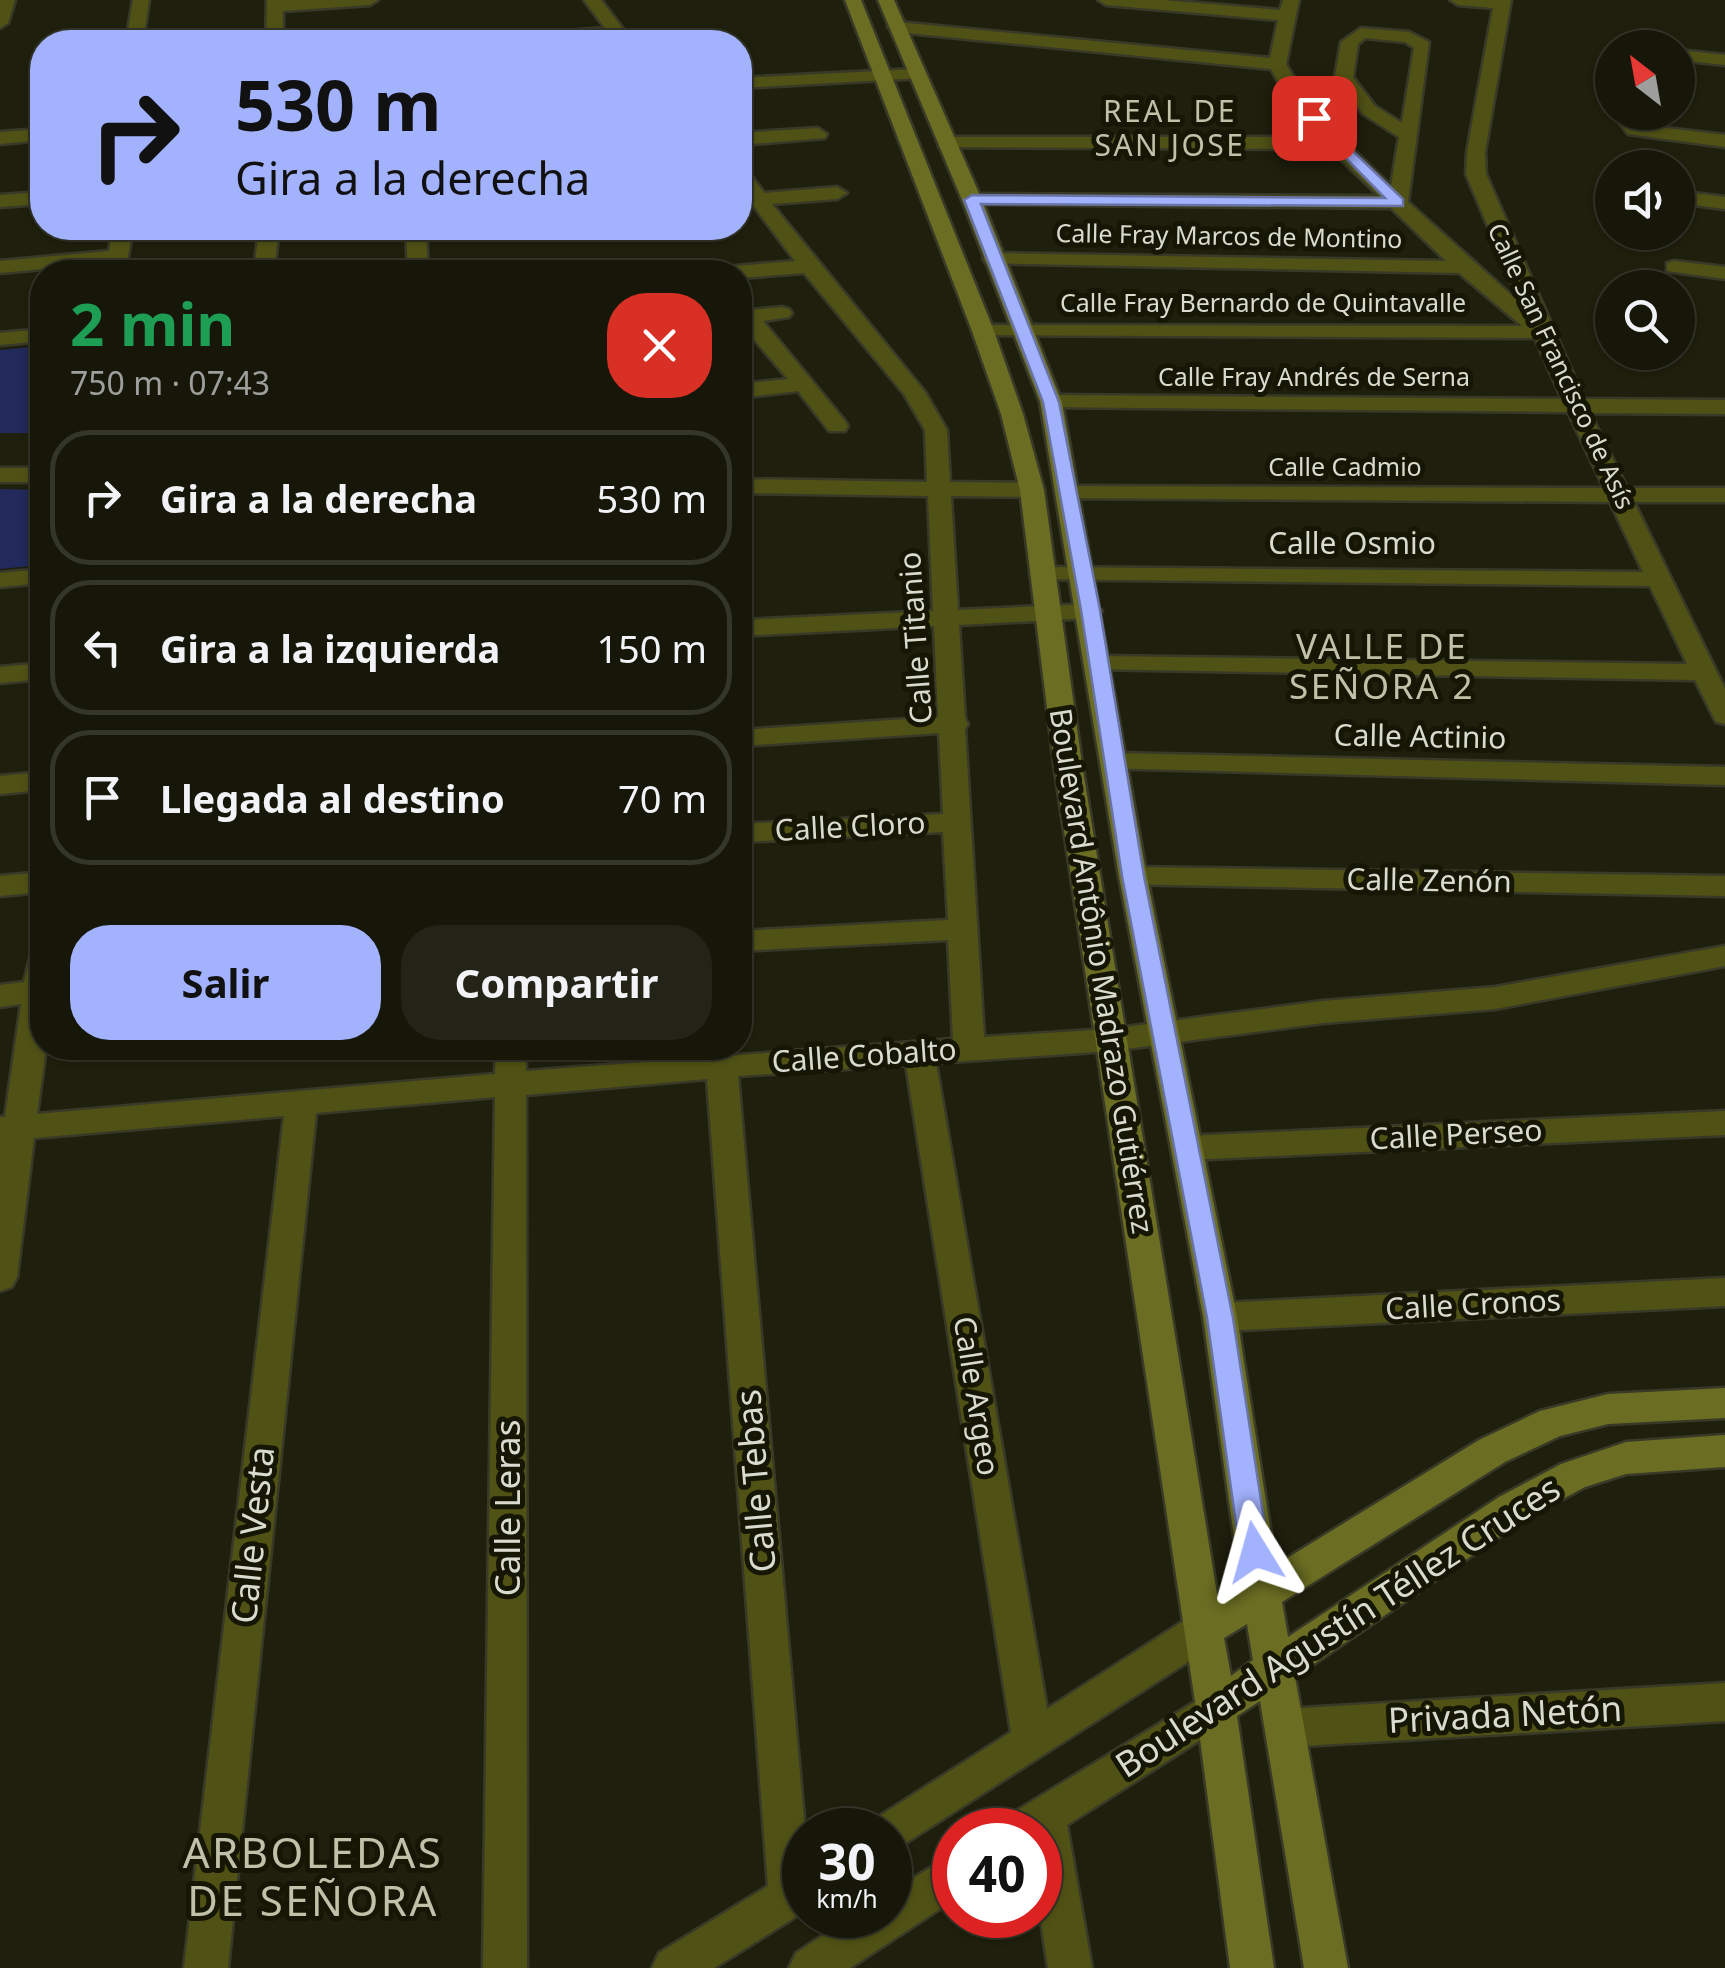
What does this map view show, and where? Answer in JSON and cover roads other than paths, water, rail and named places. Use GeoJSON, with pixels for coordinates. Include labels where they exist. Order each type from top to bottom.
{"type":"FeatureCollection","features":[{"type":"Feature","properties":{"kind":"street"},"geometry":{"type":"LineString","coordinates":[[0,22],[7,0]]}},
{"type":"Feature","properties":{"kind":"street"},"geometry":{"type":"LineString","coordinates":[[137,30],[142,0]]}},
{"type":"Feature","properties":{"kind":"street"},"geometry":{"type":"LineString","coordinates":[[275,30],[276,3],[370,0]]}},
{"type":"Feature","properties":{"kind":"street"},"geometry":{"type":"LineString","coordinates":[[592,0],[615,30]]}},
{"type":"Feature","properties":{"kind":"street","name":"Boulevard Antônio Madrazo Gutiérrez"},"geometry":{"type":"LineString","coordinates":[[853,0],[984,330],[1032,490],[1110,1040],[1216,1708],[1252,1968]]}},
{"type":"Feature","properties":{"kind":"street","name":"Boulevard Antônio Madrazo Gutiérrez"},"geometry":{"type":"LineString","coordinates":[[886,0],[972,200],[1051,402],[1133,876],[1220,1318],[1260,1592],[1326,1968]]}},
{"type":"Feature","properties":{"kind":"street"},"geometry":{"type":"LineString","coordinates":[[1106,0],[1288,8],[1278,64],[1293,94],[1334,143],[1464,267],[1542,332]]}},
{"type":"Feature","properties":{"kind":"street"},"geometry":{"type":"LineString","coordinates":[[1458,0],[1502,2]]}},
{"type":"Feature","properties":{"kind":"street","name":"Calle San Francisco de Asís"},"geometry":{"type":"LineString","coordinates":[[1502,2],[1476,152],[1476,174],[1576,406],[1722,706]]}},
{"type":"Feature","properties":{"kind":"street"},"geometry":{"type":"LineString","coordinates":[[897,28],[1278,64]]}},
{"type":"Feature","properties":{"kind":"street"},"geometry":{"type":"LineString","coordinates":[[1398,202],[1423,46],[1409,37],[1372,32],[1354,36],[1343,69],[1350,88],[1369,110],[1408,135]]}},
{"type":"Feature","properties":{"kind":"street"},"geometry":{"type":"LineString","coordinates":[[1695,57],[1725,60]]}},
{"type":"Feature","properties":{"kind":"street"},"geometry":{"type":"LineString","coordinates":[[752,82],[916,74]]}},
{"type":"Feature","properties":{"kind":"street"},"geometry":{"type":"LineString","coordinates":[[1635,130],[1725,141]]}},
{"type":"Feature","properties":{"kind":"street"},"geometry":{"type":"LineString","coordinates":[[752,137],[818,134]]}},
{"type":"Feature","properties":{"kind":"street"},"geometry":{"type":"LineString","coordinates":[[0,138],[30,136]]}},
{"type":"Feature","properties":{"kind":"street"},"geometry":{"type":"LineString","coordinates":[[946,143],[1334,143]]}},
{"type":"Feature","properties":{"kind":"street"},"geometry":{"type":"LineString","coordinates":[[752,200],[837,193]]}},
{"type":"Feature","properties":{"kind":"street"},"geometry":{"type":"LineString","coordinates":[[0,201],[30,199]]}},
{"type":"Feature","properties":{"kind":"street"},"geometry":{"type":"LineString","coordinates":[[972,200],[1398,202]]}},
{"type":"Feature","properties":{"kind":"street"},"geometry":{"type":"LineString","coordinates":[[1695,200],[1725,204]]}},
{"type":"Feature","properties":{"kind":"street","name":"Calle Titanio"},"geometry":{"type":"LineString","coordinates":[[752,203],[809,266],[928,413],[936,430],[970,1049]]}},
{"type":"Feature","properties":{"kind":"street","name":"Calle Fray Marcos de Montino"},"geometry":{"type":"LineString","coordinates":[[993,259],[1464,267]]}},
{"type":"Feature","properties":{"kind":"street"},"geometry":{"type":"LineString","coordinates":[[752,271],[809,266]]}},
{"type":"Feature","properties":{"kind":"street"},"geometry":{"type":"LineString","coordinates":[[0,268],[30,267]]}},
{"type":"Feature","properties":{"kind":"street"},"geometry":{"type":"LineString","coordinates":[[1674,267],[1725,273]]}},
{"type":"Feature","properties":{"kind":"street"},"geometry":{"type":"LineString","coordinates":[[752,316],[782,313]]}},
{"type":"Feature","properties":{"kind":"street"},"geometry":{"type":"LineString","coordinates":[[752,326],[806,384],[837,426]]}},
{"type":"Feature","properties":{"kind":"street","name":"Calle Fray Bernardo de Quintavalle"},"geometry":{"type":"LineString","coordinates":[[984,330],[1542,332]]}},
{"type":"Feature","properties":{"kind":"street"},"geometry":{"type":"LineString","coordinates":[[0,339],[30,336]]}},
{"type":"Feature","properties":{"kind":"street"},"geometry":{"type":"LineString","coordinates":[[752,390],[806,384]]}},
{"type":"Feature","properties":{"kind":"street","name":"Calle Fray Andrés de Serna"},"geometry":{"type":"LineString","coordinates":[[1051,402],[1725,407]]}},
{"type":"Feature","properties":{"kind":"street"},"geometry":{"type":"LineString","coordinates":[[0,475],[30,475]]}},
{"type":"Feature","properties":{"kind":"street"},"geometry":{"type":"LineString","coordinates":[[752,486],[1032,490]]}},
{"type":"Feature","properties":{"kind":"street","name":"Calle Cadmio"},"geometry":{"type":"LineString","coordinates":[[1069,493],[1725,495]]}},
{"type":"Feature","properties":{"kind":"street","name":"Calle Osmio"},"geometry":{"type":"LineString","coordinates":[[1042,574],[1661,579]]}},
{"type":"Feature","properties":{"kind":"street"},"geometry":{"type":"LineString","coordinates":[[0,580],[30,577]]}},
{"type":"Feature","properties":{"kind":"street"},"geometry":{"type":"LineString","coordinates":[[752,627],[1090,610]]}},
{"type":"Feature","properties":{"kind":"street"},"geometry":{"type":"LineString","coordinates":[[1099,664],[1705,672]]}},
{"type":"Feature","properties":{"kind":"street"},"geometry":{"type":"LineString","coordinates":[[0,676],[30,672]]}},
{"type":"Feature","properties":{"kind":"street"},"geometry":{"type":"LineString","coordinates":[[752,737],[955,724]]}},
{"type":"Feature","properties":{"kind":"street","name":"Calle Actinio"},"geometry":{"type":"LineString","coordinates":[[1114,762],[1725,776]]}},
{"type":"Feature","properties":{"kind":"street"},"geometry":{"type":"LineString","coordinates":[[0,785],[30,782]]}},
{"type":"Feature","properties":{"kind":"street","name":"Calle Cloro"},"geometry":{"type":"LineString","coordinates":[[752,832],[959,822]]}},
{"type":"Feature","properties":{"kind":"street","name":"Calle Zenón"},"geometry":{"type":"LineString","coordinates":[[1133,876],[1725,886]]}},
{"type":"Feature","properties":{"kind":"street"},"geometry":{"type":"LineString","coordinates":[[0,886],[30,883]]}},
{"type":"Feature","properties":{"kind":"street"},"geometry":{"type":"LineString","coordinates":[[752,940],[962,929]]}},
{"type":"Feature","properties":{"kind":"street","name":"Calle Cobalto"},"geometry":{"type":"LineString","coordinates":[[9,1128],[722,1066],[1110,1040],[1495,998],[1725,956]]}},
{"type":"Feature","properties":{"kind":"street"},"geometry":{"type":"LineString","coordinates":[[0,996],[30,992]]}},
{"type":"Feature","properties":{"kind":"street"},"geometry":{"type":"LineString","coordinates":[[1,1265],[9,1128],[30,1035]]}},
{"type":"Feature","properties":{"kind":"street","name":"Calle Argeo"},"geometry":{"type":"LineString","coordinates":[[919,1051],[1033,1742]]}},
{"type":"Feature","properties":{"kind":"street","name":"Calle Leras"},"geometry":{"type":"LineString","coordinates":[[505,1968],[511,1060]]}},
{"type":"Feature","properties":{"kind":"street","name":"Calle Tebas"},"geometry":{"type":"LineString","coordinates":[[722,1066],[790,1808]]}},
{"type":"Feature","properties":{"kind":"street","name":"Calle Vesta"},"geometry":{"type":"LineString","coordinates":[[206,1968],[301,1102]]}},
{"type":"Feature","properties":{"kind":"street","name":"Calle Perseo"},"geometry":{"type":"LineString","coordinates":[[1188,1148],[1725,1123]]}},
{"type":"Feature","properties":{"kind":"street","name":"Calle Cronos"},"geometry":{"type":"LineString","coordinates":[[1220,1318],[1725,1292]]}},
{"type":"Feature","properties":{"kind":"street","name":"Boulevard Agustín Téllez Cruces"},"geometry":{"type":"LineString","coordinates":[[912,1819],[1260,1592],[1492,1451],[1553,1422],[1608,1409],[1725,1404]]}},
{"type":"Feature","properties":{"kind":"street","name":"Boulevard Agustín Téllez Cruces"},"geometry":{"type":"LineString","coordinates":[[1058,1808],[1274,1670],[1512,1508],[1574,1475],[1626,1458],[1725,1450]]}},
{"type":"Feature","properties":{"kind":"street","name":"Privada Netón"},"geometry":{"type":"LineString","coordinates":[[1285,1728],[1725,1702]]}},
{"type":"Feature","properties":{"kind":"street"},"geometry":{"type":"LineString","coordinates":[[811,1968],[932,1889]]}},
{"type":"Feature","properties":{"kind":"street"},"geometry":{"type":"LineString","coordinates":[[674,1968],[782,1902]]}},
{"type":"Feature","properties":{"kind":"street"},"geometry":{"type":"LineString","coordinates":[[1062,1936],[1070,1968]]}},
{"type":"Feature","properties":{"kind":"district","name":"REAL DE SAN JOSE"},"geometry":{"type":"Point","coordinates":[1170,129]}},
{"type":"Feature","properties":{"kind":"district","name":"VALLE DE SEÑORA 2"},"geometry":{"type":"Point","coordinates":[1382,667]}},
{"type":"Feature","properties":{"kind":"district","name":"ARBOLEDAS DE SEÑORA"},"geometry":{"type":"Point","coordinates":[313,1877]}}]}
